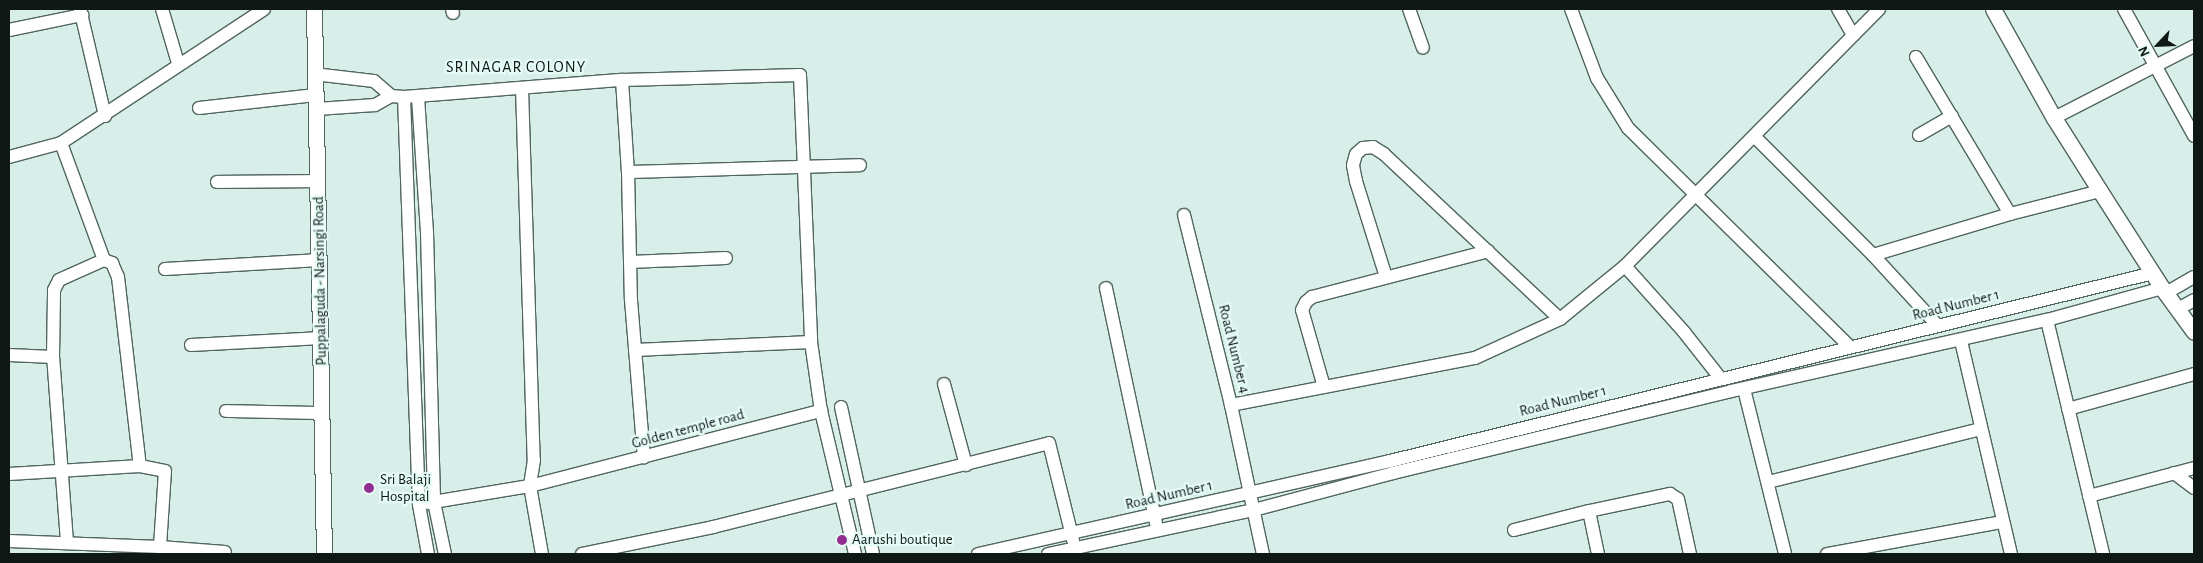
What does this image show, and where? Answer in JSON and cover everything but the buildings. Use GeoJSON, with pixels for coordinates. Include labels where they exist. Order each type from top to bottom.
{"type":"FeatureCollection","features":[{"type":"Feature","properties":{"kind":"street"},"geometry":{"type":"LineString","coordinates":[[162,9],[178,63]]}},
{"type":"Feature","properties":{"kind":"street"},"geometry":{"type":"LineString","coordinates":[[9,157],[61,143],[105,116],[178,63],[264,9]]}},
{"type":"Feature","properties":{"kind":"street","name":"Puppalaguda - Narsingi Road"},"geometry":{"type":"LineString","coordinates":[[314,9],[314,74],[322,338],[324,554]]}},
{"type":"Feature","properties":{"kind":"street"},"geometry":{"type":"LineString","coordinates":[[1409,9],[1424,48]]}},
{"type":"Feature","properties":{"kind":"street"},"geometry":{"type":"LineString","coordinates":[[1574,9],[1597,78],[1628,128],[1850,347]]}},
{"type":"Feature","properties":{"kind":"street"},"geometry":{"type":"LineString","coordinates":[[1838,9],[1853,35]]}},
{"type":"Feature","properties":{"kind":"street"},"geometry":{"type":"LineString","coordinates":[[1231,406],[1474,358],[1560,319],[1625,266],[1879,9]]}},
{"type":"Feature","properties":{"kind":"street"},"geometry":{"type":"LineString","coordinates":[[1993,9],[2054,118],[2164,290],[2194,332]]}},
{"type":"Feature","properties":{"kind":"street"},"geometry":{"type":"LineString","coordinates":[[2124,9],[2194,136]]}},
{"type":"Feature","properties":{"kind":"street"},"geometry":{"type":"LineString","coordinates":[[9,30],[81,12],[105,116]]}},
{"type":"Feature","properties":{"kind":"street"},"geometry":{"type":"LineString","coordinates":[[2054,118],[2194,46]]}},
{"type":"Feature","properties":{"kind":"street"},"geometry":{"type":"LineString","coordinates":[[1916,57],[2010,214]]}},
{"type":"Feature","properties":{"kind":"street"},"geometry":{"type":"LineString","coordinates":[[314,74],[374,80],[398,96]]}},
{"type":"Feature","properties":{"kind":"street"},"geometry":{"type":"LineString","coordinates":[[199,108],[316,102],[375,105],[398,96],[418,97],[622,80],[800,74],[811,342],[821,411],[855,554]]}},
{"type":"Feature","properties":{"kind":"street"},"geometry":{"type":"LineString","coordinates":[[622,80],[628,172],[630,262],[635,350],[644,457]]}},
{"type":"Feature","properties":{"kind":"street"},"geometry":{"type":"LineString","coordinates":[[522,88],[534,460],[530,486],[542,554]]}},
{"type":"Feature","properties":{"kind":"street"},"geometry":{"type":"LineString","coordinates":[[398,96],[419,505],[428,554]]}},
{"type":"Feature","properties":{"kind":"street"},"geometry":{"type":"LineString","coordinates":[[418,97],[427,232],[434,502],[445,554]]}},
{"type":"Feature","properties":{"kind":"street"},"geometry":{"type":"LineString","coordinates":[[1920,135],[1952,116]]}},
{"type":"Feature","properties":{"kind":"street"},"geometry":{"type":"LineString","coordinates":[[1754,136],[1873,255],[1938,326]]}},
{"type":"Feature","properties":{"kind":"street"},"geometry":{"type":"LineString","coordinates":[[61,143],[104,260]]}},
{"type":"Feature","properties":{"kind":"street"},"geometry":{"type":"LineString","coordinates":[[1386,277],[1353,165],[1356,154],[1363,148],[1373,147],[1384,154],[1560,319]]}},
{"type":"Feature","properties":{"kind":"street"},"geometry":{"type":"LineString","coordinates":[[628,172],[860,164]]}},
{"type":"Feature","properties":{"kind":"street"},"geometry":{"type":"LineString","coordinates":[[217,182],[318,181]]}},
{"type":"Feature","properties":{"kind":"street"},"geometry":{"type":"LineString","coordinates":[[1873,255],[2010,214],[2100,191]]}},
{"type":"Feature","properties":{"kind":"street","name":"Road Number 4"},"geometry":{"type":"LineString","coordinates":[[1184,215],[1231,406],[1263,554]]}},
{"type":"Feature","properties":{"kind":"street"},"geometry":{"type":"LineString","coordinates":[[1324,387],[1302,310],[1303,305],[1312,296],[1488,251]]}},
{"type":"Feature","properties":{"kind":"street"},"geometry":{"type":"LineString","coordinates":[[630,262],[726,258]]}},
{"type":"Feature","properties":{"kind":"street"},"geometry":{"type":"LineString","coordinates":[[68,542],[53,357],[54,290],[59,280],[104,260],[112,263],[118,276],[140,466]]}},
{"type":"Feature","properties":{"kind":"street"},"geometry":{"type":"LineString","coordinates":[[165,269],[320,260]]}},
{"type":"Feature","properties":{"kind":"street"},"geometry":{"type":"LineString","coordinates":[[1625,266],[1684,332],[1721,379]]}},
{"type":"Feature","properties":{"kind":"street","name":"Road Number 1"},"geometry":{"type":"LineString","coordinates":[[978,554],[1154,516],[1399,458],[2153,273]]}},
{"type":"Feature","properties":{"kind":"street","name":"Road Number 1"},"geometry":{"type":"LineString","coordinates":[[1048,554],[1254,510],[1393,473],[1744,389],[1961,341],[2164,290],[2194,277]]}},
{"type":"Feature","properties":{"kind":"street"},"geometry":{"type":"LineString","coordinates":[[1106,288],[1158,531]]}},
{"type":"Feature","properties":{"kind":"street"},"geometry":{"type":"LineString","coordinates":[[2178,309],[2194,300]]}},
{"type":"Feature","properties":{"kind":"street"},"geometry":{"type":"LineString","coordinates":[[2047,320],[2102,554]]}},
{"type":"Feature","properties":{"kind":"street"},"geometry":{"type":"LineString","coordinates":[[191,345],[322,338]]}},
{"type":"Feature","properties":{"kind":"street"},"geometry":{"type":"LineString","coordinates":[[1961,341],[2011,554]]}},
{"type":"Feature","properties":{"kind":"street"},"geometry":{"type":"LineString","coordinates":[[635,350],[811,342]]}},
{"type":"Feature","properties":{"kind":"street"},"geometry":{"type":"LineString","coordinates":[[9,355],[53,357]]}},
{"type":"Feature","properties":{"kind":"street"},"geometry":{"type":"LineString","coordinates":[[2068,409],[2194,374]]}},
{"type":"Feature","properties":{"kind":"street"},"geometry":{"type":"LineString","coordinates":[[944,384],[966,465]]}},
{"type":"Feature","properties":{"kind":"street"},"geometry":{"type":"LineString","coordinates":[[1744,389],[1786,554]]}},
{"type":"Feature","properties":{"kind":"street"},"geometry":{"type":"LineString","coordinates":[[841,407],[873,554]]}},
{"type":"Feature","properties":{"kind":"street"},"geometry":{"type":"LineString","coordinates":[[226,411],[323,413]]}},
{"type":"Feature","properties":{"kind":"street","name":"Golden temple road"},"geometry":{"type":"LineString","coordinates":[[419,505],[530,486],[821,411]]}},
{"type":"Feature","properties":{"kind":"street"},"geometry":{"type":"LineString","coordinates":[[1768,482],[1981,429]]}},
{"type":"Feature","properties":{"kind":"street"},"geometry":{"type":"LineString","coordinates":[[582,554],[713,527],[1049,443],[1075,548]]}},
{"type":"Feature","properties":{"kind":"street"},"geometry":{"type":"LineString","coordinates":[[9,474],[140,466],[164,471],[160,547]]}},
{"type":"Feature","properties":{"kind":"street"},"geometry":{"type":"LineString","coordinates":[[2089,496],[2194,468]]}},
{"type":"Feature","properties":{"kind":"street"},"geometry":{"type":"LineString","coordinates":[[2174,473],[2194,488]]}},
{"type":"Feature","properties":{"kind":"street"},"geometry":{"type":"LineString","coordinates":[[1514,530],[1589,511],[1670,494],[1676,496],[1690,554]]}},
{"type":"Feature","properties":{"kind":"street"},"geometry":{"type":"LineString","coordinates":[[1589,511],[1598,554]]}},
{"type":"Feature","properties":{"kind":"street"},"geometry":{"type":"LineString","coordinates":[[1828,554],[1898,548],[2002,522]]}},
{"type":"Feature","properties":{"kind":"street"},"geometry":{"type":"LineString","coordinates":[[9,541],[68,542],[160,547],[184,551],[225,552]]}},
{"type":"Feature","properties":{"kind":"place","name":"Sri Balaji Hospital"},"geometry":{"type":"Point","coordinates":[369,488]}},
{"type":"Feature","properties":{"kind":"place","name":"Aarushi boutique"},"geometry":{"type":"Point","coordinates":[842,540]}},
{"type":"Feature","properties":{"kind":"district","name":"SRINAGAR COLONY"},"geometry":{"type":"Point","coordinates":[516,67]}}]}
